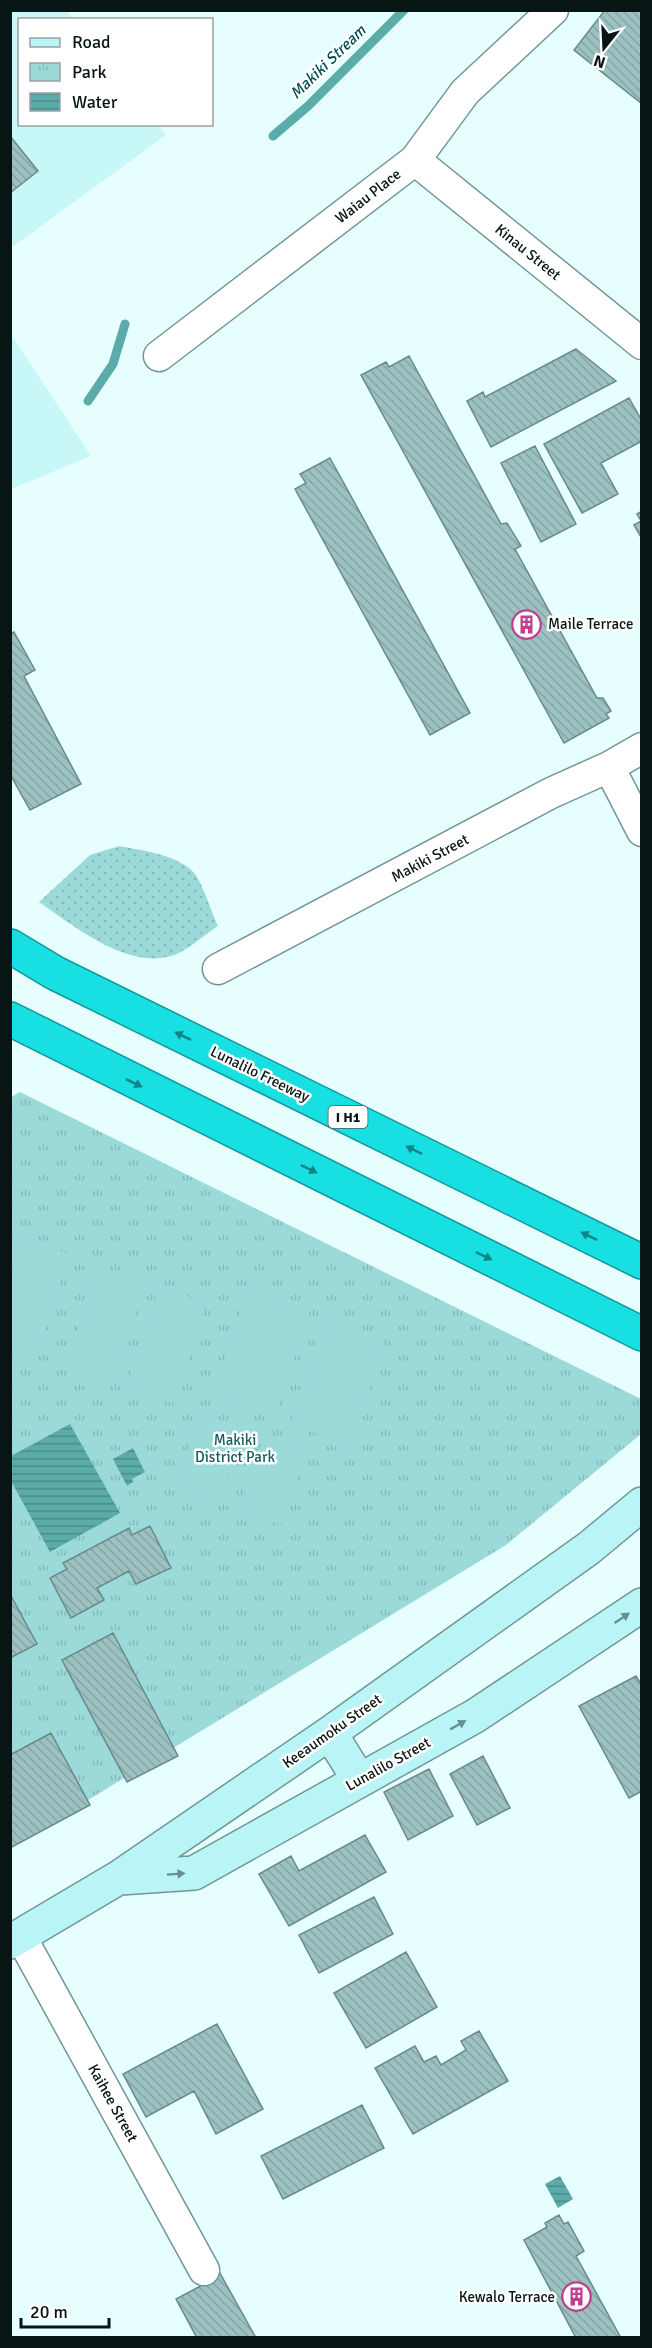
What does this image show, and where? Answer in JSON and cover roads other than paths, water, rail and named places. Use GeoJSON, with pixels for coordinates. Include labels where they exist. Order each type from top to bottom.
{"type":"FeatureCollection","features":[{"type":"Feature","properties":{"kind":"highway"},"geometry":{"type":"LineString","coordinates":[[10,937],[55,973]]}},
{"type":"Feature","properties":{"kind":"highway","name":"Lunalilo Freeway"},"geometry":{"type":"LineString","coordinates":[[10,946],[55,973],[642,1262]]}},
{"type":"Feature","properties":{"kind":"highway"},"geometry":{"type":"LineString","coordinates":[[10,1019],[82,1057],[642,1334]]}},
{"type":"Feature","properties":{"kind":"highway"},"geometry":{"type":"LineString","coordinates":[[10,1029],[82,1057]]}},
{"type":"Feature","properties":{"kind":"main road","name":"Keeaumoku Street"},"geometry":{"type":"LineString","coordinates":[[16,1939],[118,1878],[330,1733],[589,1548],[642,1504]]}},
{"type":"Feature","properties":{"kind":"main road","name":"Lunalilo Street"},"geometry":{"type":"LineString","coordinates":[[118,1878],[194,1873],[475,1716],[642,1605]]}},
{"type":"Feature","properties":{"kind":"main road"},"geometry":{"type":"LineString","coordinates":[[330,1733],[359,1780]]}},
{"type":"Feature","properties":{"kind":"street","name":"Waiau Place"},"geometry":{"type":"LineString","coordinates":[[159,356],[414,160],[465,92],[553,10]]}},
{"type":"Feature","properties":{"kind":"street","name":"Kinau Street"},"geometry":{"type":"LineString","coordinates":[[414,160],[642,344]]}},
{"type":"Feature","properties":{"kind":"street","name":"Makiki Street"},"geometry":{"type":"LineString","coordinates":[[218,969],[642,748]]}},
{"type":"Feature","properties":{"kind":"street"},"geometry":{"type":"LineString","coordinates":[[609,767],[642,831]]}},
{"type":"Feature","properties":{"kind":"street","name":"Kaihee Street"},"geometry":{"type":"LineString","coordinates":[[16,1939],[204,2270]]}},
{"type":"Feature","properties":{"kind":"water"},"geometry":{"type":"Polygon","coordinates":[[[70,1424],[120,1513],[50,1552],[11,1481],[11,1456],[70,1424]]]}},
{"type":"Feature","properties":{"kind":"water"},"geometry":{"type":"Polygon","coordinates":[[[133,1448],[145,1472],[132,1479],[133,1482],[127,1486],[113,1459],[133,1448]]]}},
{"type":"Feature","properties":{"kind":"water"},"geometry":{"type":"Polygon","coordinates":[[[560,2176],[573,2199],[558,2208],[545,2184],[560,2176]]]}},
{"type":"Feature","properties":{"kind":"waterway","name":"Makiki Stream"},"geometry":{"type":"LineString","coordinates":[[273,136],[308,106],[404,10]]}},
{"type":"Feature","properties":{"kind":"waterway","name":"Makiki Stream"},"geometry":{"type":"LineString","coordinates":[[88,401],[113,364],[125,324]]}},
{"type":"Feature","properties":{"kind":"place","name":"Maile Terrace"},"geometry":{"type":"Point","coordinates":[527,624]}},
{"type":"Feature","properties":{"kind":"place","name":"Kewalo Terrace"},"geometry":{"type":"Point","coordinates":[576,2297]}},
{"type":"Feature","properties":{"kind":"park label","name":"Makiki District Park"},"geometry":{"type":"Point","coordinates":[235,1448]}}]}
